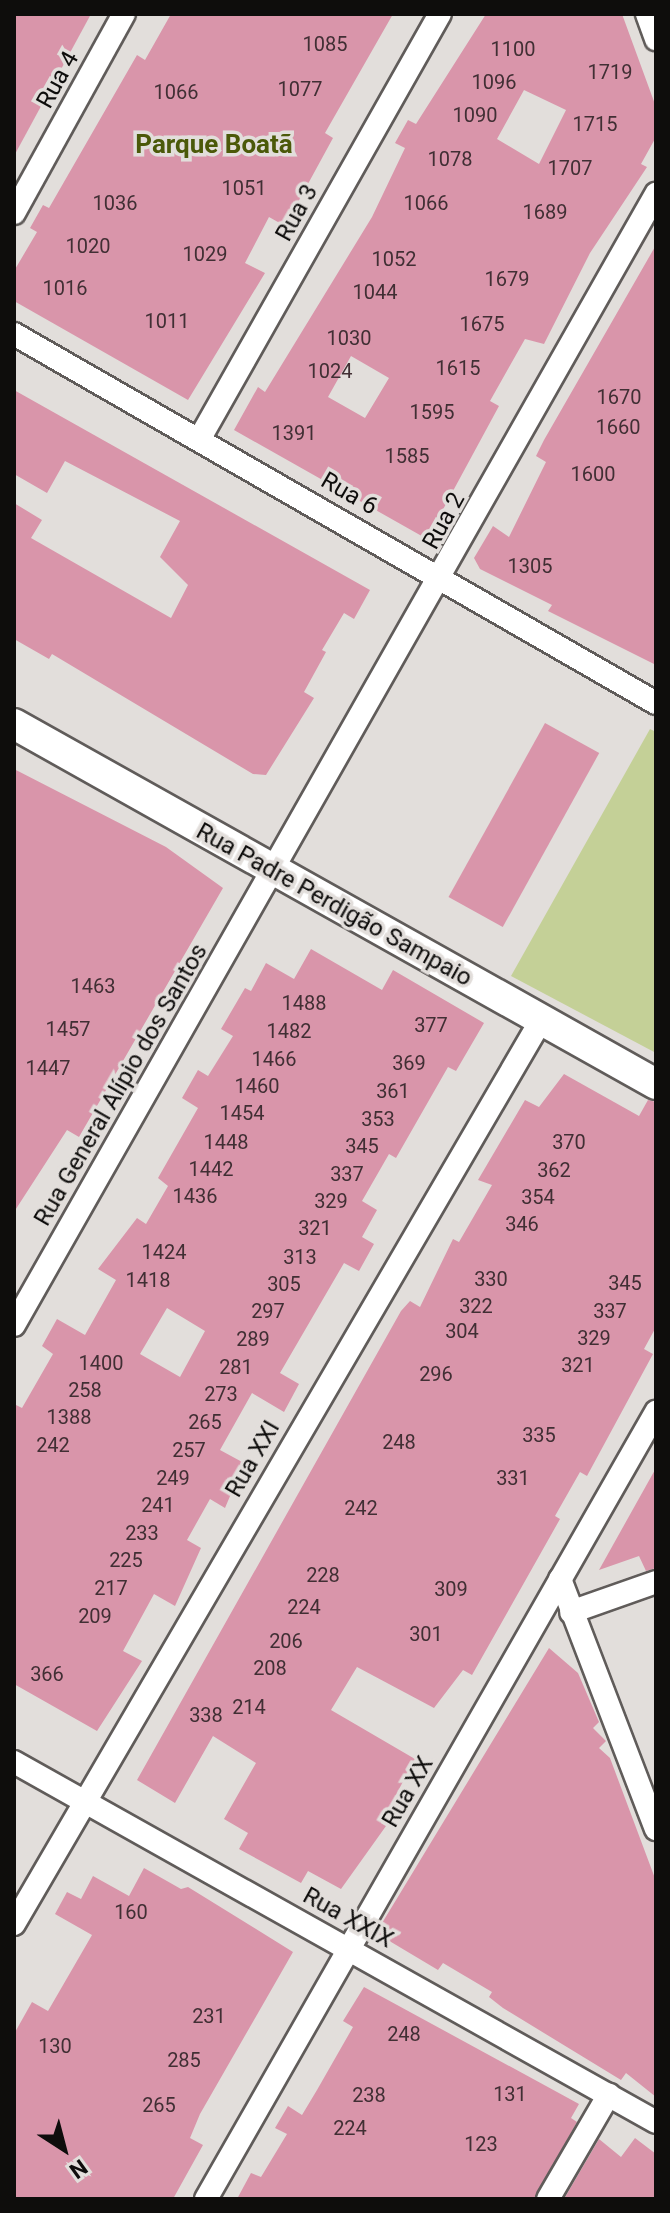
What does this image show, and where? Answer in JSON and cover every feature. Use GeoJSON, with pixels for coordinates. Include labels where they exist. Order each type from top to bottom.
{"type":"FeatureCollection","features":[{"type":"Feature","properties":{"kind":"main road","name":"Rua Padre Perdigão Sampaio"},"geometry":{"type":"LineString","coordinates":[[14,724],[540,1022],[656,1084]]}},
{"type":"Feature","properties":{"kind":"street","name":"Rua 4"},"geometry":{"type":"LineString","coordinates":[[14,213],[124,14]]}},
{"type":"Feature","properties":{"kind":"street","name":"Rua 3"},"geometry":{"type":"LineString","coordinates":[[200,438],[440,14]]}},
{"type":"Feature","properties":{"kind":"street"},"geometry":{"type":"LineString","coordinates":[[647,14],[656,39]]}},
{"type":"Feature","properties":{"kind":"street","name":"Rua 2"},"geometry":{"type":"LineString","coordinates":[[273,871],[443,578],[656,194]]}},
{"type":"Feature","properties":{"kind":"street","name":"Rua 6"},"geometry":{"type":"LineString","coordinates":[[14,334],[200,438],[656,703]]}},
{"type":"Feature","properties":{"kind":"street","name":"Rua General Alípio dos Santos"},"geometry":{"type":"LineString","coordinates":[[14,1325],[273,871]]}},
{"type":"Feature","properties":{"kind":"street","name":"Rua XXI"},"geometry":{"type":"LineString","coordinates":[[14,1924],[81,1803],[540,1022]]}},
{"type":"Feature","properties":{"kind":"street","name":"Rua XX"},"geometry":{"type":"LineString","coordinates":[[206,2199],[656,1412]]}},
{"type":"Feature","properties":{"kind":"street"},"geometry":{"type":"LineString","coordinates":[[560,1579],[656,1829]]}},
{"type":"Feature","properties":{"kind":"street"},"geometry":{"type":"LineString","coordinates":[[571,1612],[656,1582]]}},
{"type":"Feature","properties":{"kind":"street","name":"Rua XXIX"},"geometry":{"type":"LineString","coordinates":[[14,1762],[81,1803],[350,1948],[656,2122]]}},
{"type":"Feature","properties":{"kind":"street"},"geometry":{"type":"LineString","coordinates":[[548,2199],[609,2094]]}},
{"type":"Feature","properties":{"kind":"green space"},"geometry":{"type":"Polygon","coordinates":[[[650,729],[656,732],[656,1053],[511,976],[650,729]]]}},
{"type":"Feature","properties":{"kind":"building"},"geometry":{"type":"Polygon","coordinates":[[[14,14],[91,14],[14,156],[14,14]]]}},
{"type":"Feature","properties":{"kind":"building"},"geometry":{"type":"Polygon","coordinates":[[[171,14],[393,14],[325,133],[333,138],[285,226],[269,217],[245,263],[265,273],[188,400],[14,301],[14,271],[37,232],[30,228],[43,205],[49,208],[137,55],[145,60],[171,14]]]}},
{"type":"Feature","properties":{"kind":"building"},"geometry":{"type":"Polygon","coordinates":[[[486,14],[622,14],[656,107],[656,137],[641,164],[647,167],[590,253],[544,344],[525,339],[490,401],[499,406],[427,539],[234,430],[258,387],[265,392],[372,217],[405,148],[395,143],[408,120],[416,124],[486,14]],[[524,90],[497,139],[539,164],[566,110],[524,90]],[[351,356],[328,397],[365,418],[389,378],[351,356]]]}},
{"type":"Feature","properties":{"kind":"building"},"geometry":{"type":"Polygon","coordinates":[[[656,245],[656,665],[548,611],[552,605],[480,569],[474,558],[493,526],[509,537],[546,462],[536,456],[544,440],[656,245]]]}},
{"type":"Feature","properties":{"kind":"building"},"geometry":{"type":"Polygon","coordinates":[[[14,390],[370,590],[354,619],[344,613],[322,650],[326,652],[304,692],[314,698],[266,775],[253,774],[52,654],[49,659],[14,639],[14,503],[42,520],[31,538],[171,618],[188,585],[160,557],[180,521],[65,461],[47,493],[14,474],[14,390]]]}},
{"type":"Feature","properties":{"kind":"building"},"geometry":{"type":"Polygon","coordinates":[[[545,723],[599,753],[503,927],[449,897],[545,723]]]}},
{"type":"Feature","properties":{"kind":"building"},"geometry":{"type":"Polygon","coordinates":[[[14,769],[166,847],[223,888],[79,1137],[67,1130],[14,1212],[14,769]]]}},
{"type":"Feature","properties":{"kind":"building"},"geometry":{"type":"Polygon","coordinates":[[[311,949],[382,990],[393,970],[484,1023],[456,1071],[448,1067],[396,1158],[389,1154],[362,1201],[377,1210],[362,1237],[374,1244],[359,1271],[344,1263],[280,1373],[299,1384],[284,1412],[252,1393],[220,1450],[244,1463],[225,1508],[210,1499],[187,1540],[201,1548],[175,1606],[154,1594],[123,1651],[142,1661],[97,1731],[14,1684],[14,1404],[22,1408],[53,1354],[42,1346],[57,1319],[85,1335],[116,1280],[98,1269],[137,1218],[146,1224],[168,1186],[158,1178],[198,1108],[182,1098],[198,1070],[208,1076],[233,1036],[221,1029],[245,988],[251,991],[266,963],[294,979],[311,949]],[[167,1308],[140,1354],[180,1377],[205,1331],[167,1308]]]}},
{"type":"Feature","properties":{"kind":"building"},"geometry":{"type":"Polygon","coordinates":[[[564,1074],[639,1116],[648,1100],[656,1102],[656,1327],[644,1349],[653,1354],[587,1476],[580,1472],[555,1516],[560,1519],[472,1675],[463,1670],[434,1708],[357,1667],[331,1710],[415,1759],[381,1823],[386,1826],[341,1889],[308,1871],[301,1883],[239,1849],[248,1833],[224,1819],[256,1763],[213,1736],[175,1803],[137,1780],[401,1311],[410,1301],[420,1307],[453,1239],[459,1242],[492,1185],[478,1180],[525,1100],[539,1107],[564,1074]]]}},
{"type":"Feature","properties":{"kind":"building"},"geometry":{"type":"Polygon","coordinates":[[[656,1468],[656,1568],[646,1571],[639,1556],[599,1570],[656,1468]]]}},
{"type":"Feature","properties":{"kind":"building"},"geometry":{"type":"Polygon","coordinates":[[[549,1648],[578,1673],[599,1722],[593,1728],[606,1741],[599,1748],[610,1758],[656,1881],[656,2097],[626,2073],[621,2080],[503,2008],[489,1997],[492,1992],[443,1963],[438,1970],[376,1933],[549,1648]]]}},
{"type":"Feature","properties":{"kind":"building"},"geometry":{"type":"Polygon","coordinates":[[[144,1868],[181,1889],[188,1887],[293,1952],[200,2114],[190,2138],[203,2145],[173,2199],[14,2199],[14,2034],[32,2002],[48,2011],[92,1935],[55,1914],[67,1892],[81,1899],[93,1876],[129,1896],[144,1868]]]}},
{"type":"Feature","properties":{"kind":"building"},"geometry":{"type":"Polygon","coordinates":[[[364,1987],[579,2104],[571,2118],[577,2122],[534,2199],[237,2199],[251,2173],[261,2177],[287,2134],[275,2128],[288,2106],[302,2115],[317,2090],[353,2027],[343,2021],[364,1987]]]}},
{"type":"Feature","properties":{"kind":"building"},"geometry":{"type":"Polygon","coordinates":[[[635,2138],[656,2154],[656,2199],[564,2199],[599,2139],[621,2157],[635,2138]]]}},
{"type":"Feature","properties":{"kind":"district","name":"Parque Boatã"},"geometry":{"type":"Point","coordinates":[214,145]}}]}
